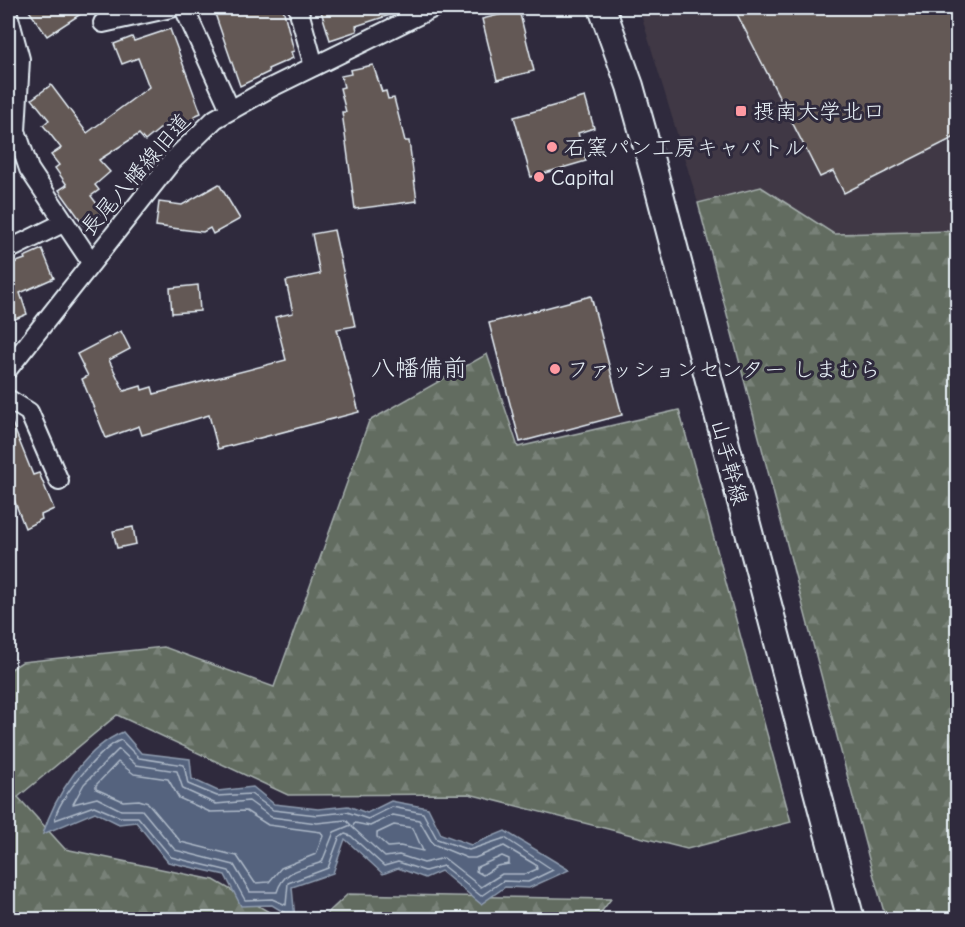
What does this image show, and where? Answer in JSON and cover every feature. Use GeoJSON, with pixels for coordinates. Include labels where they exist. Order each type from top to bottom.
{"type":"FeatureCollection","features":[{"type":"Feature","properties":{"kind":"main road","name":"山手幹線"},"geometry":{"type":"LineString","coordinates":[[602,8],[630,86],[659,190],[851,920]]}},
{"type":"Feature","properties":{"kind":"street"},"geometry":{"type":"LineString","coordinates":[[103,24],[171,8]]}},
{"type":"Feature","properties":{"kind":"street"},"geometry":{"type":"LineString","coordinates":[[184,8],[230,109]]}},
{"type":"Feature","properties":{"kind":"street"},"geometry":{"type":"LineString","coordinates":[[298,8],[314,66]]}},
{"type":"Feature","properties":{"kind":"street","name":"長尾八幡線旧道"},"geometry":{"type":"LineString","coordinates":[[8,369],[172,161],[215,119],[230,109],[428,9]]}},
{"type":"Feature","properties":{"kind":"street"},"geometry":{"type":"LineString","coordinates":[[8,14],[20,59],[16,130],[29,169],[91,262]]}},
{"type":"Feature","properties":{"kind":"street"},"geometry":{"type":"LineString","coordinates":[[8,250],[63,223]]}},
{"type":"Feature","properties":{"kind":"street"},"geometry":{"type":"LineString","coordinates":[[8,399],[29,412],[59,481]]}},
{"type":"Feature","properties":{"kind":"shaded area"},"geometry":{"type":"Polygon","coordinates":[[[639,8],[957,8],[957,233],[953,231],[834,234],[761,187],[698,203],[639,8]]]}},
{"type":"Feature","properties":{"kind":"green space"},"geometry":{"type":"Polygon","coordinates":[[[761,187],[834,234],[954,231],[957,233],[957,919],[886,919],[869,859],[698,203],[761,187]]]}},
{"type":"Feature","properties":{"kind":"green space"},"geometry":{"type":"Polygon","coordinates":[[[487,354],[518,447],[679,410],[791,822],[687,849],[469,794],[288,795],[117,715],[18,797],[65,849],[214,880],[281,919],[8,920],[8,671],[22,662],[164,647],[274,687],[369,421],[487,354]]]}},
{"type":"Feature","properties":{"kind":"green space"},"geometry":{"type":"Polygon","coordinates":[[[348,894],[611,899],[596,919],[320,920],[348,894]]]}},
{"type":"Feature","properties":{"kind":"water"},"geometry":{"type":"Polygon","coordinates":[[[123,732],[141,753],[190,759],[192,779],[218,791],[253,787],[274,804],[318,809],[348,806],[367,813],[391,801],[428,808],[441,834],[471,845],[505,831],[569,870],[529,888],[505,887],[481,904],[441,871],[425,878],[398,868],[383,874],[345,839],[333,873],[292,887],[295,919],[272,905],[241,906],[225,875],[168,862],[136,822],[119,824],[95,812],[43,834],[63,789],[73,775],[96,749],[123,732]]]}},
{"type":"Feature","properties":{"kind":"building"},"geometry":{"type":"Polygon","coordinates":[[[27,8],[90,8],[47,36],[27,8]]]}},
{"type":"Feature","properties":{"kind":"building"},"geometry":{"type":"Polygon","coordinates":[[[213,8],[283,8],[294,51],[291,52],[293,58],[268,69],[269,72],[240,86],[213,8]]]}},
{"type":"Feature","properties":{"kind":"building"},"geometry":{"type":"Polygon","coordinates":[[[320,8],[401,8],[402,11],[356,26],[357,31],[330,40],[320,8]]]}},
{"type":"Feature","properties":{"kind":"building"},"geometry":{"type":"Polygon","coordinates":[[[734,8],[957,8],[957,136],[844,193],[833,171],[820,177],[734,8]]]}},
{"type":"Feature","properties":{"kind":"building"},"geometry":{"type":"Polygon","coordinates":[[[519,10],[534,71],[497,80],[482,19],[519,10]]]}},
{"type":"Feature","properties":{"kind":"building"},"geometry":{"type":"Polygon","coordinates":[[[170,29],[201,113],[194,116],[195,119],[175,127],[172,119],[145,141],[139,134],[99,160],[110,172],[95,185],[99,190],[91,196],[103,212],[84,225],[59,190],[67,185],[55,168],[59,165],[51,155],[61,148],[43,125],[49,120],[32,99],[51,85],[87,133],[149,87],[138,58],[122,64],[114,44],[132,37],[134,41],[170,29]]]}},
{"type":"Feature","properties":{"kind":"building"},"geometry":{"type":"Polygon","coordinates":[[[373,65],[382,92],[386,91],[388,99],[394,98],[405,141],[409,141],[417,201],[355,209],[342,112],[346,112],[340,88],[344,87],[341,76],[351,74],[350,70],[373,65]]]}},
{"type":"Feature","properties":{"kind":"building","name":"石窯パン工房キャパトル"},"geometry":{"type":"Polygon","coordinates":[[[585,97],[594,128],[578,133],[586,161],[531,177],[514,117],[585,97]]]}},
{"type":"Feature","properties":{"kind":"building"},"geometry":{"type":"Polygon","coordinates":[[[219,184],[240,219],[213,234],[210,228],[203,232],[156,226],[159,202],[182,205],[219,184]]]}},
{"type":"Feature","properties":{"kind":"building"},"geometry":{"type":"Polygon","coordinates":[[[334,230],[355,326],[337,329],[359,412],[218,449],[209,415],[142,435],[139,426],[106,438],[82,379],[88,376],[77,354],[121,331],[130,349],[109,360],[124,391],[141,386],[142,390],[152,387],[154,394],[286,360],[275,317],[293,313],[286,281],[320,274],[312,234],[334,230]]]}},
{"type":"Feature","properties":{"kind":"building"},"geometry":{"type":"Polygon","coordinates":[[[42,249],[54,278],[20,293],[27,314],[8,322],[8,265],[25,259],[24,257],[42,249]]]}},
{"type":"Feature","properties":{"kind":"building"},"geometry":{"type":"Polygon","coordinates":[[[198,285],[200,311],[172,313],[170,288],[198,285]]]}},
{"type":"Feature","properties":{"kind":"building","name":"ファッションセンター しまむら"},"geometry":{"type":"Polygon","coordinates":[[[591,296],[622,415],[520,442],[489,323],[591,296]]]}},
{"type":"Feature","properties":{"kind":"building"},"geometry":{"type":"Polygon","coordinates":[[[8,413],[33,475],[39,473],[54,509],[41,515],[42,519],[25,528],[8,484],[8,413]]]}},
{"type":"Feature","properties":{"kind":"building"},"geometry":{"type":"Polygon","coordinates":[[[133,527],[136,544],[117,548],[113,531],[133,527]]]}},
{"type":"Feature","properties":{"kind":"place","name":"摂南大学北口"},"geometry":{"type":"Point","coordinates":[741,111]}},
{"type":"Feature","properties":{"kind":"place","name":"石窯パン工房キャパトル"},"geometry":{"type":"Point","coordinates":[552,147]}},
{"type":"Feature","properties":{"kind":"place","name":"Capital"},"geometry":{"type":"Point","coordinates":[539,177]}},
{"type":"Feature","properties":{"kind":"place","name":"ファッションセンター しまむら"},"geometry":{"type":"Point","coordinates":[555,369]}},
{"type":"Feature","properties":{"kind":"district","name":"八幡備前"},"geometry":{"type":"Point","coordinates":[419,368]}}]}
